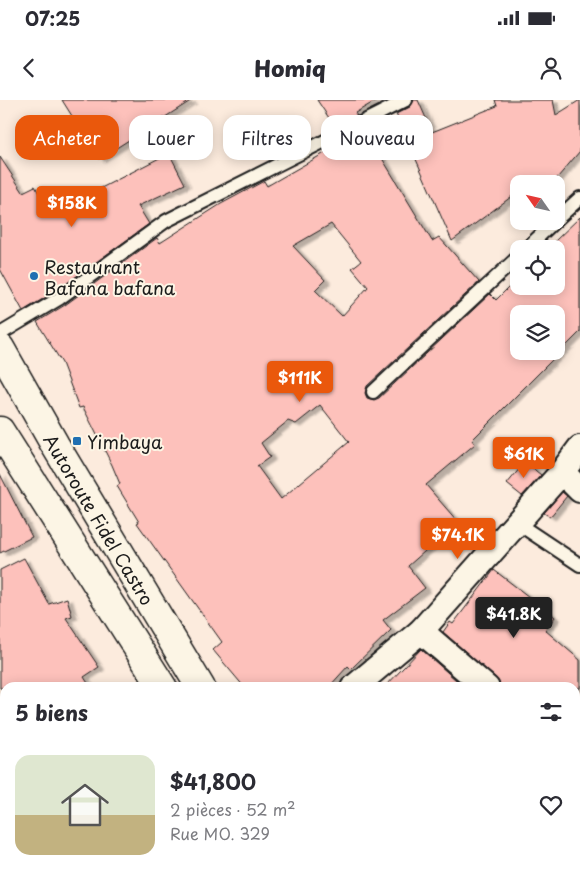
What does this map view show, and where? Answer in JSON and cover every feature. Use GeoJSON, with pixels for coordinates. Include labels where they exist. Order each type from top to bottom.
{"type":"FeatureCollection","features":[{"type":"Feature","properties":{"kind":"highway","name":"Autoroute Fidel Castro"},"geometry":{"type":"LineString","coordinates":[[0,348],[55,445],[197,682]]}},
{"type":"Feature","properties":{"kind":"highway","name":"Autoroute Fidel Castro"},"geometry":{"type":"LineString","coordinates":[[0,430],[159,682]]}},
{"type":"Feature","properties":{"kind":"street"},"geometry":{"type":"LineString","coordinates":[[360,682],[421,631],[562,472],[580,448]]}},
{"type":"Feature","properties":{"kind":"street"},"geometry":{"type":"LineString","coordinates":[[562,472],[580,490]]}},
{"type":"Feature","properties":{"kind":"street"},"geometry":{"type":"LineString","coordinates":[[421,631],[479,682]]}},
{"type":"Feature","properties":{"kind":"lane"},"geometry":{"type":"LineString","coordinates":[[0,334],[60,298],[166,221],[406,100]]}},
{"type":"Feature","properties":{"kind":"lane"},"geometry":{"type":"LineString","coordinates":[[565,212],[580,198]]}},
{"type":"Feature","properties":{"kind":"lane"},"geometry":{"type":"LineString","coordinates":[[536,240],[546,230]]}},
{"type":"Feature","properties":{"kind":"lane"},"geometry":{"type":"LineString","coordinates":[[373,392],[510,264]]}},
{"type":"Feature","properties":{"kind":"lane"},"geometry":{"type":"LineString","coordinates":[[517,523],[580,565]]}},
{"type":"Feature","properties":{"kind":"building"},"geometry":{"type":"Polygon","coordinates":[[[62,100],[192,100],[168,115],[129,115],[129,140],[119,146],[119,115],[71,115],[62,100]]]}},
{"type":"Feature","properties":{"kind":"building"},"geometry":{"type":"Polygon","coordinates":[[[317,100],[377,100],[355,113],[356,115],[327,115],[317,100]]]}},
{"type":"Feature","properties":{"kind":"building"},"geometry":{"type":"Polygon","coordinates":[[[414,100],[418,100],[425,115],[396,115],[410,107],[414,100]]]}},
{"type":"Feature","properties":{"kind":"building"},"geometry":{"type":"Polygon","coordinates":[[[495,100],[553,100],[556,115],[580,100],[580,151],[560,175],[510,175],[510,198],[452,241],[416,160],[433,160],[433,132],[497,106],[495,100]]]}},
{"type":"Feature","properties":{"kind":"building"},"geometry":{"type":"Polygon","coordinates":[[[321,155],[321,160],[383,160],[432,241],[439,237],[479,282],[367,386],[365,393],[367,398],[374,400],[379,398],[490,294],[496,300],[510,286],[510,295],[565,295],[565,240],[556,240],[580,217],[580,332],[565,347],[565,305],[510,305],[510,360],[552,360],[472,440],[475,444],[426,485],[458,522],[408,566],[425,588],[383,620],[391,630],[351,669],[348,666],[333,682],[240,682],[213,650],[222,642],[137,523],[139,522],[117,486],[120,484],[112,465],[83,407],[79,408],[62,363],[37,322],[65,305],[157,238],[160,243],[221,204],[264,181],[267,186],[321,155]],[[331,224],[293,246],[325,280],[315,290],[342,316],[368,287],[352,268],[361,261],[331,224]],[[320,405],[296,424],[288,421],[261,443],[270,457],[257,466],[281,499],[349,442],[320,405]]]}},
{"type":"Feature","properties":{"kind":"building"},"geometry":{"type":"Polygon","coordinates":[[[0,157],[23,192],[35,186],[50,213],[75,198],[76,201],[155,160],[173,160],[185,184],[138,206],[149,224],[56,291],[23,311],[0,269],[0,157]]]}},
{"type":"Feature","properties":{"kind":"building"},"geometry":{"type":"Polygon","coordinates":[[[525,462],[541,475],[522,496],[507,484],[525,462]]]}},
{"type":"Feature","properties":{"kind":"building"},"geometry":{"type":"Polygon","coordinates":[[[0,474],[32,537],[0,553],[0,474]]]}},
{"type":"Feature","properties":{"kind":"building"},"geometry":{"type":"Polygon","coordinates":[[[562,492],[567,496],[550,517],[544,513],[562,492]]]}},
{"type":"Feature","properties":{"kind":"building"},"geometry":{"type":"Polygon","coordinates":[[[24,558],[49,604],[67,598],[72,616],[66,618],[99,667],[84,677],[87,682],[0,682],[0,570],[24,558]]]}},
{"type":"Feature","properties":{"kind":"building"},"geometry":{"type":"Polygon","coordinates":[[[494,570],[555,617],[545,630],[580,660],[580,682],[498,682],[496,678],[443,632],[450,622],[453,624],[494,570]]]}},
{"type":"Feature","properties":{"kind":"building"},"geometry":{"type":"Polygon","coordinates":[[[421,649],[458,682],[390,682],[421,649]]]}},
{"type":"Feature","properties":{"kind":"place","name":"Restaurant Bafana bafana"},"geometry":{"type":"Point","coordinates":[34,276]}},
{"type":"Feature","properties":{"kind":"place","name":"Yimbaya"},"geometry":{"type":"Point","coordinates":[77,441]}}]}
